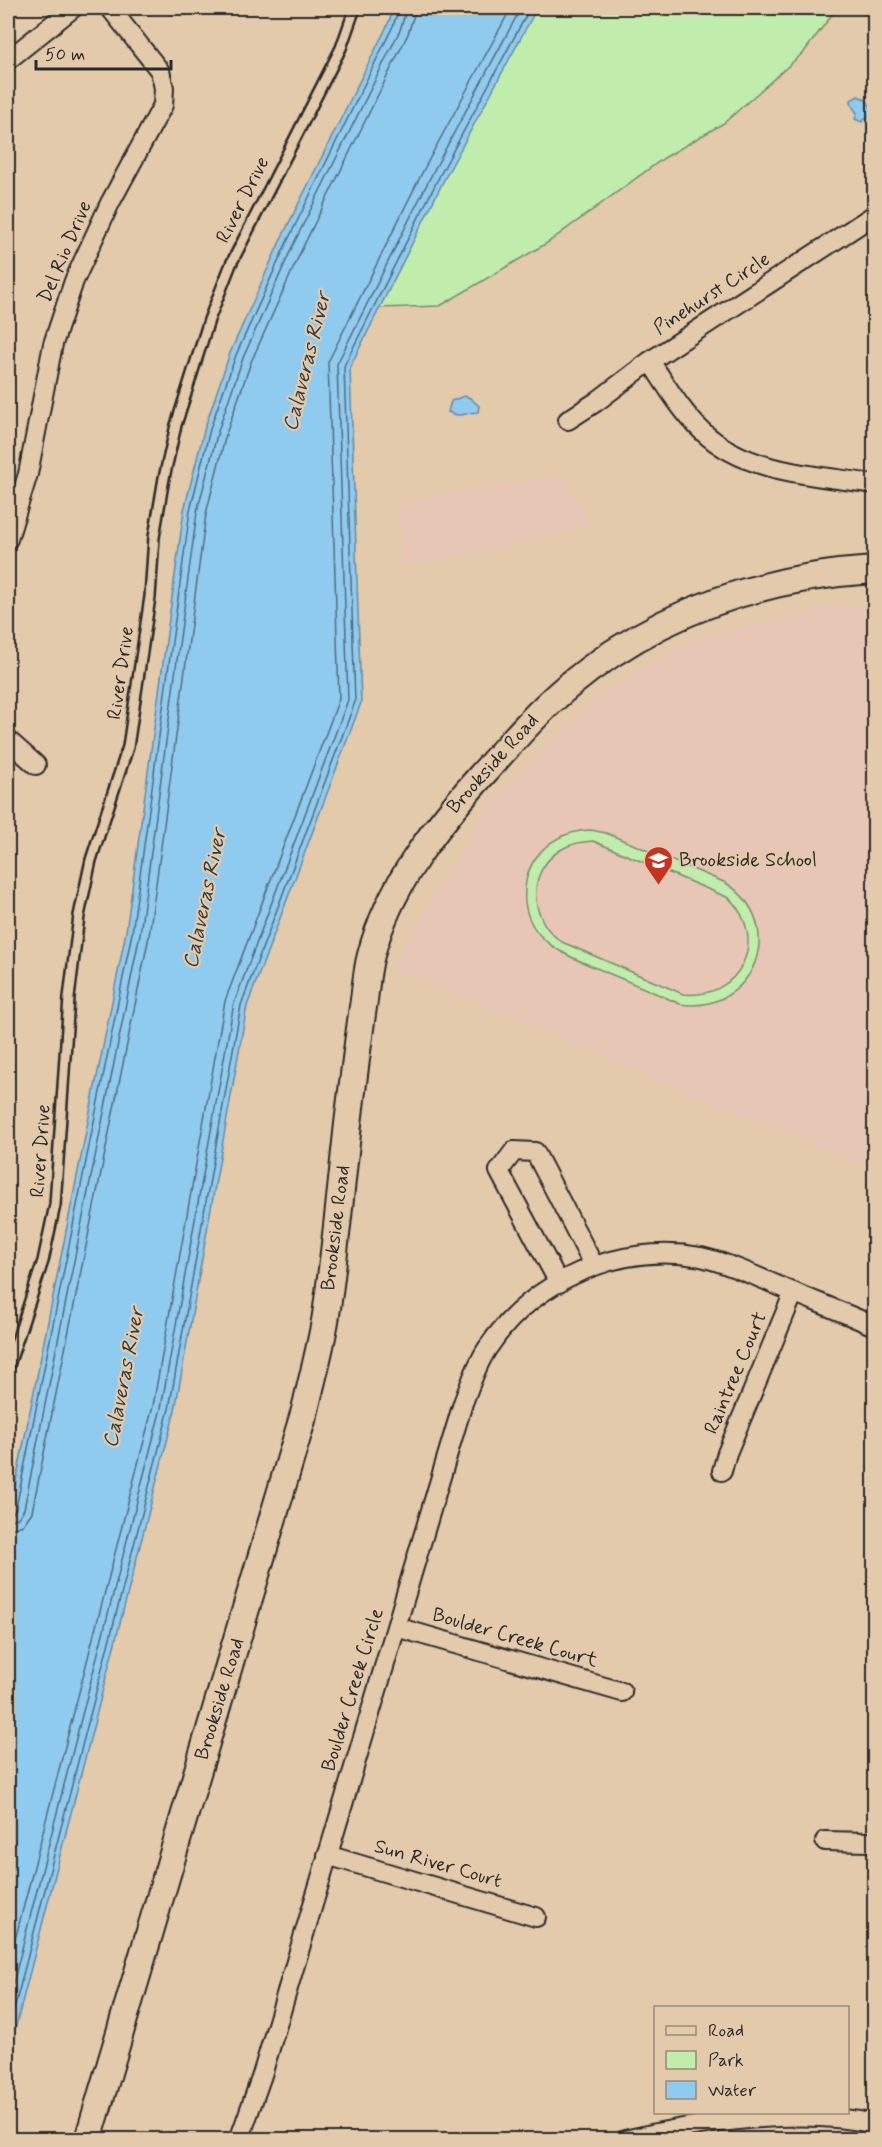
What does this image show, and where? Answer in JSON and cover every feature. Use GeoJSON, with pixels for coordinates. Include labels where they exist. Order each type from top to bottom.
{"type":"FeatureCollection","features":[{"type":"Feature","properties":{"kind":"street"},"geometry":{"type":"LineString","coordinates":[[8,60],[73,8]]}},
{"type":"Feature","properties":{"kind":"street","name":"Del Rio Drive"},"geometry":{"type":"LineString","coordinates":[[8,539],[28,474],[53,344],[74,281],[110,203],[163,105],[164,88],[160,71],[110,8]]}},
{"type":"Feature","properties":{"kind":"street","name":"Pinehurst Circle"},"geometry":{"type":"LineString","coordinates":[[874,214],[651,361],[678,404],[702,431],[723,447],[749,460],[781,470],[874,484]]}},
{"type":"Feature","properties":{"kind":"street"},"geometry":{"type":"LineString","coordinates":[[568,420],[651,361]]}},
{"type":"Feature","properties":{"kind":"street","name":"Brookside Road"},"geometry":{"type":"LineString","coordinates":[[88,2139],[308,1399],[326,1317],[356,1053],[371,955],[397,890],[414,860],[458,802],[533,719],[597,663],[636,638],[678,617],[749,590],[814,576],[874,570]]}},
{"type":"Feature","properties":{"kind":"street"},"geometry":{"type":"LineString","coordinates":[[8,740],[36,765]]}},
{"type":"Feature","properties":{"kind":"street"},"geometry":{"type":"LineString","coordinates":[[559,1282],[500,1171],[514,1151],[535,1152],[594,1266]]}},
{"type":"Feature","properties":{"kind":"street","name":"Boulder Creek Circle"},"geometry":{"type":"LineString","coordinates":[[239,2139],[262,2075],[463,1403],[475,1371],[497,1335],[518,1311],[559,1282],[594,1266],[620,1258],[656,1254],[679,1254],[719,1262],[874,1326]]}},
{"type":"Feature","properties":{"kind":"street","name":"Raintree Court"},"geometry":{"type":"LineString","coordinates":[[722,1471],[727,1453],[794,1292]]}},
{"type":"Feature","properties":{"kind":"street","name":"Boulder Creek Court"},"geometry":{"type":"LineString","coordinates":[[396,1627],[622,1692]]}},
{"type":"Feature","properties":{"kind":"street"},"geometry":{"type":"LineString","coordinates":[[825,1841],[874,1844]]}},
{"type":"Feature","properties":{"kind":"street","name":"Sun River Court"},"geometry":{"type":"LineString","coordinates":[[327,1855],[536,1917]]}},
{"type":"Feature","properties":{"kind":"street"},"geometry":{"type":"LineString","coordinates":[[625,2139],[665,2130],[730,2131],[801,2116],[874,2124]]}},
{"type":"Feature","properties":{"kind":"lane","name":"River Drive"},"geometry":{"type":"LineString","coordinates":[[8,1368],[44,1261],[55,1204],[69,998],[80,916],[91,860],[128,747],[150,597],[154,537],[176,425],[209,320],[231,264],[340,48],[355,8]]}},
{"type":"Feature","properties":{"kind":"shaded area"},"geometry":{"type":"Polygon","coordinates":[[[562,476],[589,524],[497,550],[403,565],[397,501],[562,476]]]}},
{"type":"Feature","properties":{"kind":"shaded area","name":"Brookside School"},"geometry":{"type":"Polygon","coordinates":[[[839,604],[874,608],[874,1170],[392,967],[491,802],[598,696],[685,642],[839,604]]]}},
{"type":"Feature","properties":{"kind":"green space"},"geometry":{"type":"Polygon","coordinates":[[[530,8],[837,8],[804,52],[724,123],[664,158],[547,243],[440,306],[378,308],[530,8]]]}},
{"type":"Feature","properties":{"kind":"green space"},"geometry":{"type":"Polygon","coordinates":[[[582,831],[606,833],[726,883],[745,900],[756,921],[759,942],[755,963],[744,981],[727,996],[706,1004],[680,1004],[568,956],[544,940],[535,930],[525,902],[525,886],[529,871],[544,848],[558,838],[582,831]],[[593,841],[570,845],[550,858],[537,882],[536,896],[543,921],[551,933],[562,942],[683,994],[703,993],[720,987],[733,977],[743,964],[747,948],[747,931],[741,914],[729,898],[593,841]]]}},
{"type":"Feature","properties":{"kind":"water","name":"Calaveras River"},"geometry":{"type":"Polygon","coordinates":[[[394,8],[537,8],[445,178],[350,367],[361,703],[247,1006],[175,1410],[8,2057],[8,1521],[126,932],[184,510],[205,427],[230,353],[281,239],[394,8]]]}},
{"type":"Feature","properties":{"kind":"water"},"geometry":{"type":"Polygon","coordinates":[[[858,96],[869,104],[873,116],[862,122],[855,119],[857,113],[851,102],[858,96]]]}},
{"type":"Feature","properties":{"kind":"water"},"geometry":{"type":"Polygon","coordinates":[[[464,396],[479,406],[478,412],[460,415],[448,412],[451,401],[464,396]]]}},
{"type":"Feature","properties":{"kind":"place","name":"Brookside School"},"geometry":{"type":"Point","coordinates":[658,886]}}]}
